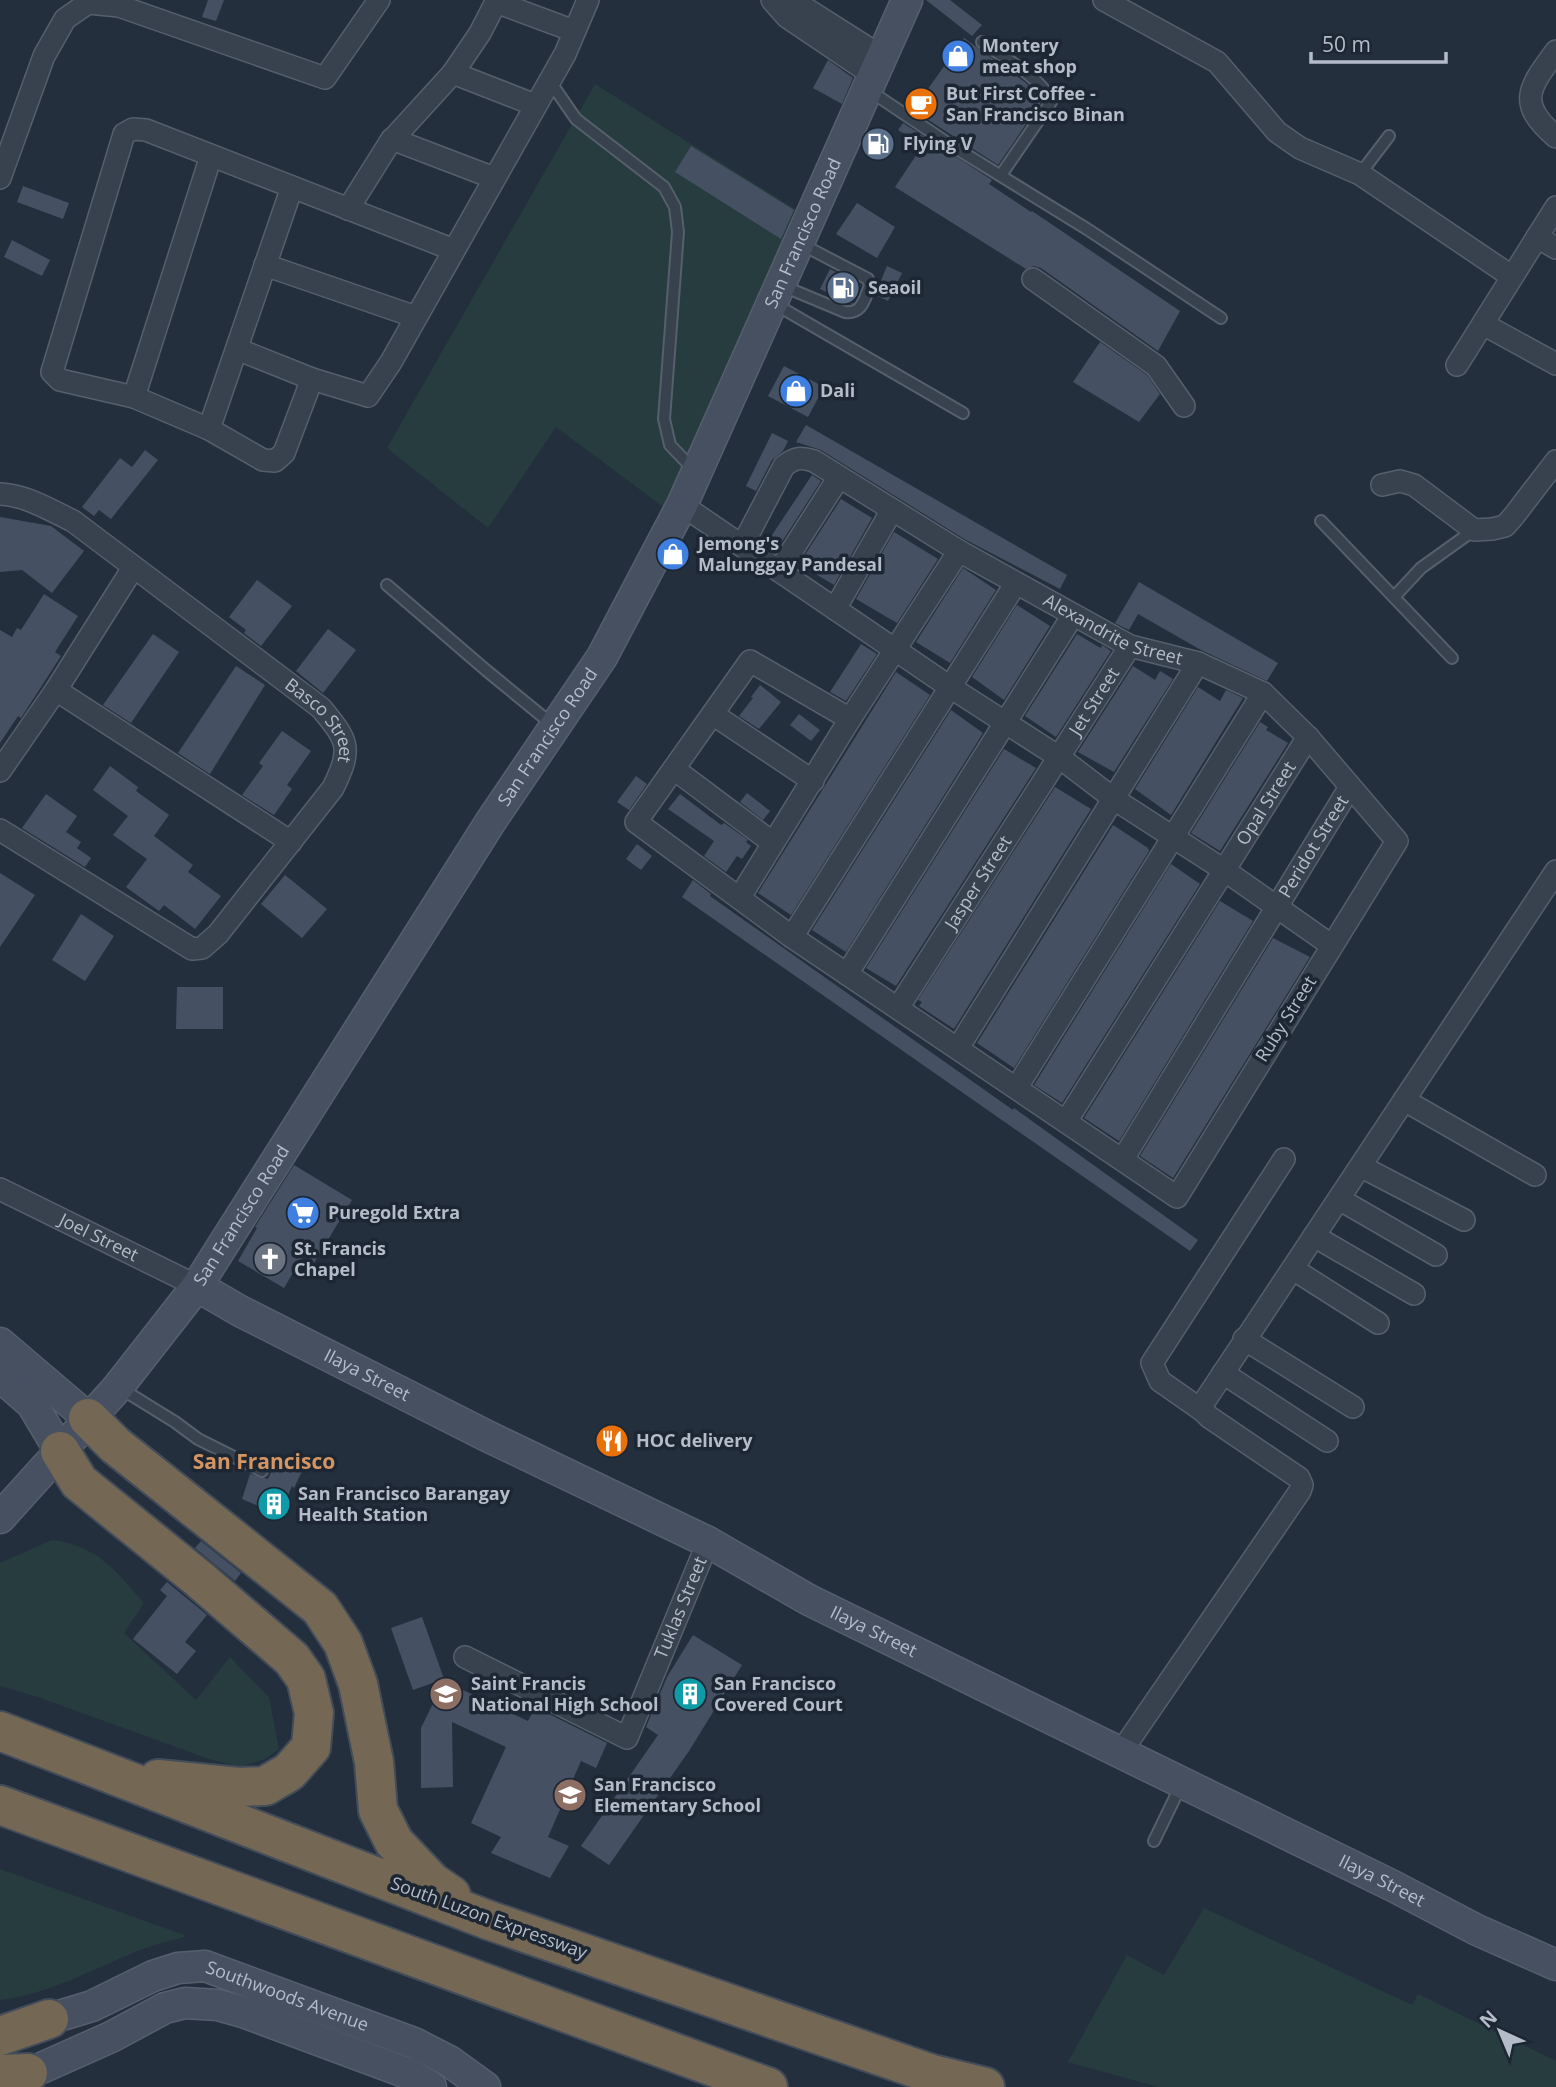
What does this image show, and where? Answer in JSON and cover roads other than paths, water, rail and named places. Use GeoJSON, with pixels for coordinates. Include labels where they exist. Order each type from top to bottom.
{"type":"FeatureCollection","features":[{"type":"Feature","properties":{"kind":"highway"},"geometry":{"type":"LineString","coordinates":[[88,1418],[115,1444],[320,1608],[343,1643],[358,1684],[374,1762],[378,1810],[394,1842],[432,1882],[488,1920]]}},
{"type":"Feature","properties":{"kind":"highway"},"geometry":{"type":"LineString","coordinates":[[60,1451],[79,1482],[292,1659],[306,1679],[314,1713],[310,1747],[289,1772],[265,1786],[239,1787],[105,1773]]}},
{"type":"Feature","properties":{"kind":"highway","name":"South Luzon Expressway"},"geometry":{"type":"LineString","coordinates":[[0,1731],[488,1920],[932,2074],[985,2087]]}},
{"type":"Feature","properties":{"kind":"highway"},"geometry":{"type":"LineString","coordinates":[[0,1805],[768,2087]]}},
{"type":"Feature","properties":{"kind":"highway"},"geometry":{"type":"LineString","coordinates":[[0,2036],[49,2019]]}},
{"type":"Feature","properties":{"kind":"street"},"geometry":{"type":"LineString","coordinates":[[0,178],[44,56],[65,19],[88,4],[119,6],[325,78],[379,0]]}},
{"type":"Feature","properties":{"kind":"street"},"geometry":{"type":"LineString","coordinates":[[237,348],[312,379],[368,396],[416,317],[549,80],[588,0]]}},
{"type":"Feature","properties":{"kind":"street"},"geometry":{"type":"LineString","coordinates":[[772,0],[787,17],[874,74]]}},
{"type":"Feature","properties":{"kind":"street"},"geometry":{"type":"LineString","coordinates":[[782,0],[797,3],[874,74]]}},
{"type":"Feature","properties":{"kind":"street","name":"San Francisco Road"},"geometry":{"type":"LineString","coordinates":[[88,1418],[118,1387],[197,1286],[491,821],[602,657],[697,473],[907,0]]}},
{"type":"Feature","properties":{"kind":"street"},"geometry":{"type":"LineString","coordinates":[[1104,0],[1217,62],[1287,142],[1360,174],[1511,275]]}},
{"type":"Feature","properties":{"kind":"street"},"geometry":{"type":"LineString","coordinates":[[348,209],[392,139],[453,73],[480,33],[496,1],[574,31]]}},
{"type":"Feature","properties":{"kind":"street"},"geometry":{"type":"LineString","coordinates":[[1556,51],[1533,83],[1531,106],[1541,124],[1556,137]]}},
{"type":"Feature","properties":{"kind":"street"},"geometry":{"type":"LineString","coordinates":[[453,73],[535,105]]}},
{"type":"Feature","properties":{"kind":"street"},"geometry":{"type":"LineString","coordinates":[[312,379],[284,453],[275,461],[263,460],[209,429],[135,397],[60,380],[52,372],[124,134],[133,129],[146,130],[454,250]]}},
{"type":"Feature","properties":{"kind":"street"},"geometry":{"type":"LineString","coordinates":[[392,139],[494,178]]}},
{"type":"Feature","properties":{"kind":"street"},"geometry":{"type":"LineString","coordinates":[[135,397],[211,156]]}},
{"type":"Feature","properties":{"kind":"street"},"geometry":{"type":"LineString","coordinates":[[209,429],[292,187]]}},
{"type":"Feature","properties":{"kind":"street"},"geometry":{"type":"LineString","coordinates":[[1457,365],[1556,207]]}},
{"type":"Feature","properties":{"kind":"street"},"geometry":{"type":"LineString","coordinates":[[1537,237],[1556,248]]}},
{"type":"Feature","properties":{"kind":"street"},"geometry":{"type":"LineString","coordinates":[[265,265],[416,317]]}},
{"type":"Feature","properties":{"kind":"street"},"geometry":{"type":"LineString","coordinates":[[1033,279],[1156,366],[1184,406]]}},
{"type":"Feature","properties":{"kind":"street"},"geometry":{"type":"LineString","coordinates":[[1483,324],[1556,364]]}},
{"type":"Feature","properties":{"kind":"street","name":"Alexandrite Street"},"geometry":{"type":"LineString","coordinates":[[742,546],[784,466],[794,458],[802,457],[814,461],[959,551],[1130,646],[1198,663],[1263,693],[1308,737],[1397,841]]}},
{"type":"Feature","properties":{"kind":"street"},"geometry":{"type":"LineString","coordinates":[[1382,485],[1400,481],[1414,485],[1474,530],[1505,526],[1556,461]]}},
{"type":"Feature","properties":{"kind":"street"},"geometry":{"type":"LineString","coordinates":[[779,571],[839,477]]}},
{"type":"Feature","properties":{"kind":"street","name":"Basco Street"},"geometry":{"type":"LineString","coordinates":[[0,494],[13,494],[73,521],[320,708],[344,735],[346,747],[345,765],[333,788],[218,934],[202,948],[192,949],[0,830]]}},
{"type":"Feature","properties":{"kind":"street"},"geometry":{"type":"LineString","coordinates":[[682,505],[1005,724],[1059,757],[1114,799],[1224,870],[1331,946]]}},
{"type":"Feature","properties":{"kind":"street"},"geometry":{"type":"LineString","coordinates":[[835,609],[892,510]]}},
{"type":"Feature","properties":{"kind":"street"},"geometry":{"type":"LineString","coordinates":[[740,897],[850,719],[959,551]]}},
{"type":"Feature","properties":{"kind":"street"},"geometry":{"type":"LineString","coordinates":[[0,771],[56,690],[133,568]]}},
{"type":"Feature","properties":{"kind":"street"},"geometry":{"type":"LineString","coordinates":[[792,937],[1016,583]]}},
{"type":"Feature","properties":{"kind":"street"},"geometry":{"type":"LineString","coordinates":[[847,974],[1073,615]]}},
{"type":"Feature","properties":{"kind":"street","name":"Jet Street"},"geometry":{"type":"LineString","coordinates":[[1059,757],[1130,646]]}},
{"type":"Feature","properties":{"kind":"street"},"geometry":{"type":"LineString","coordinates":[[850,719],[750,661],[636,822],[792,937],[1123,1159]]}},
{"type":"Feature","properties":{"kind":"street"},"geometry":{"type":"LineString","coordinates":[[958,1048],[1198,663]]}},
{"type":"Feature","properties":{"kind":"street"},"geometry":{"type":"LineString","coordinates":[[56,690],[291,842]]}},
{"type":"Feature","properties":{"kind":"street"},"geometry":{"type":"LineString","coordinates":[[1017,1087],[1263,693]]}},
{"type":"Feature","properties":{"kind":"street"},"geometry":{"type":"LineString","coordinates":[[714,715],[813,781]]}},
{"type":"Feature","properties":{"kind":"street","name":"Opal Street"},"geometry":{"type":"LineString","coordinates":[[1067,1120],[1308,737]]}},
{"type":"Feature","properties":{"kind":"street","name":"Jasper Street"},"geometry":{"type":"LineString","coordinates":[[898,1008],[1059,757]]}},
{"type":"Feature","properties":{"kind":"street"},"geometry":{"type":"LineString","coordinates":[[674,769],[773,844]]}},
{"type":"Feature","properties":{"kind":"street","name":"Peridot Street"},"geometry":{"type":"LineString","coordinates":[[1123,1159],[1350,786]]}},
{"type":"Feature","properties":{"kind":"street","name":"Ruby Street"},"geometry":{"type":"LineString","coordinates":[[1123,1159],[1177,1197],[1397,841]]}},
{"type":"Feature","properties":{"kind":"street"},"geometry":{"type":"LineString","coordinates":[[1203,1411],[1202,1405],[1244,1339],[1362,1167],[1556,871]]}},
{"type":"Feature","properties":{"kind":"street"},"geometry":{"type":"LineString","coordinates":[[1404,1100],[1535,1175]]}},
{"type":"Feature","properties":{"kind":"street"},"geometry":{"type":"LineString","coordinates":[[1121,1752],[1302,1485],[1299,1478],[1160,1381],[1152,1363],[1284,1159]]}},
{"type":"Feature","properties":{"kind":"street"},"geometry":{"type":"LineString","coordinates":[[1362,1167],[1464,1220]]}},
{"type":"Feature","properties":{"kind":"street","name":"Joel Street"},"geometry":{"type":"LineString","coordinates":[[0,1189],[197,1286]]}},
{"type":"Feature","properties":{"kind":"street"},"geometry":{"type":"LineString","coordinates":[[1339,1199],[1436,1255]]}},
{"type":"Feature","properties":{"kind":"street"},"geometry":{"type":"LineString","coordinates":[[1314,1236],[1414,1294]]}},
{"type":"Feature","properties":{"kind":"street"},"geometry":{"type":"LineString","coordinates":[[1293,1269],[1378,1323]]}},
{"type":"Feature","properties":{"kind":"street","name":"Ilaya Street"},"geometry":{"type":"LineString","coordinates":[[197,1286],[240,1311],[487,1436],[708,1542],[809,1600],[1477,1930],[1556,1965]]}},
{"type":"Feature","properties":{"kind":"street"},"geometry":{"type":"LineString","coordinates":[[1244,1339],[1353,1407]]}},
{"type":"Feature","properties":{"kind":"street"},"geometry":{"type":"LineString","coordinates":[[0,1343],[88,1418],[0,1518]]}},
{"type":"Feature","properties":{"kind":"street"},"geometry":{"type":"LineString","coordinates":[[1223,1373],[1327,1441]]}},
{"type":"Feature","properties":{"kind":"street"},"geometry":{"type":"LineString","coordinates":[[0,1376],[32,1404],[60,1451]]}},
{"type":"Feature","properties":{"kind":"street","name":"Tuklas Street"},"geometry":{"type":"LineString","coordinates":[[465,1657],[627,1738],[708,1542]]}},
{"type":"Feature","properties":{"kind":"street","name":"Southwoods Avenue"},"geometry":{"type":"LineString","coordinates":[[0,2025],[49,2019],[92,2006],[153,1976],[178,1968],[205,1966],[414,2042],[449,2061],[485,2087]]}},
{"type":"Feature","properties":{"kind":"street"},"geometry":{"type":"LineString","coordinates":[[218,2005],[229,1975]]}},
{"type":"Feature","properties":{"kind":"street","name":"Southwoods Avenue"},"geometry":{"type":"LineString","coordinates":[[13,2080],[111,2037],[165,2008],[185,2003],[218,2005],[243,2012],[407,2073],[431,2087]]}},
{"type":"Feature","properties":{"kind":"lane"},"geometry":{"type":"LineString","coordinates":[[982,42],[1041,85],[1049,94],[1051,102],[1001,175]]}},
{"type":"Feature","properties":{"kind":"lane"},"geometry":{"type":"LineString","coordinates":[[874,74],[939,138],[1087,229],[1221,318]]}},
{"type":"Feature","properties":{"kind":"lane"},"geometry":{"type":"LineString","coordinates":[[549,80],[576,119],[664,187],[675,207],[678,232],[664,419],[670,445],[697,473]]}},
{"type":"Feature","properties":{"kind":"lane"},"geometry":{"type":"LineString","coordinates":[[1360,174],[1388,136]]}},
{"type":"Feature","properties":{"kind":"lane"},"geometry":{"type":"LineString","coordinates":[[777,294],[845,312],[853,313],[861,308],[870,286],[868,279],[799,243]]}},
{"type":"Feature","properties":{"kind":"lane"},"geometry":{"type":"LineString","coordinates":[[777,294],[963,413]]}},
{"type":"Feature","properties":{"kind":"lane"},"geometry":{"type":"LineString","coordinates":[[1321,521],[1452,658]]}},
{"type":"Feature","properties":{"kind":"lane"},"geometry":{"type":"LineString","coordinates":[[1394,597],[1421,568],[1474,530]]}},
{"type":"Feature","properties":{"kind":"lane"},"geometry":{"type":"LineString","coordinates":[[387,584],[486,671],[555,726]]}},
{"type":"Feature","properties":{"kind":"lane"},"geometry":{"type":"LineString","coordinates":[[118,1387],[198,1439],[262,1471]]}},
{"type":"Feature","properties":{"kind":"lane"},"geometry":{"type":"LineString","coordinates":[[1154,1840],[1182,1783]]}},
{"type":"Feature","properties":{"kind":"place","name":"Montery meat shop"},"geometry":{"type":"Point","coordinates":[958,56]}},
{"type":"Feature","properties":{"kind":"place","name":"But First Coffee - San Francisco Binan"},"geometry":{"type":"Point","coordinates":[921,104]}},
{"type":"Feature","properties":{"kind":"place","name":"Flying V"},"geometry":{"type":"Point","coordinates":[878,144]}},
{"type":"Feature","properties":{"kind":"place","name":"Seaoil"},"geometry":{"type":"Point","coordinates":[843,288]}},
{"type":"Feature","properties":{"kind":"place","name":"Dali"},"geometry":{"type":"Point","coordinates":[796,391]}},
{"type":"Feature","properties":{"kind":"place","name":"Jemong's Malunggay Pandesal"},"geometry":{"type":"Point","coordinates":[673,554]}},
{"type":"Feature","properties":{"kind":"place","name":"Puregold Extra"},"geometry":{"type":"Point","coordinates":[303,1213]}},
{"type":"Feature","properties":{"kind":"place","name":"St. Francis Chapel"},"geometry":{"type":"Point","coordinates":[270,1259]}},
{"type":"Feature","properties":{"kind":"place","name":"HOC delivery"},"geometry":{"type":"Point","coordinates":[612,1441]}},
{"type":"Feature","properties":{"kind":"place","name":"San Francisco Barangay Health Station"},"geometry":{"type":"Point","coordinates":[274,1504]}},
{"type":"Feature","properties":{"kind":"place","name":"Saint Francis National High School"},"geometry":{"type":"Point","coordinates":[446,1694]}},
{"type":"Feature","properties":{"kind":"place","name":"San Francisco Covered Court"},"geometry":{"type":"Point","coordinates":[690,1694]}},
{"type":"Feature","properties":{"kind":"place","name":"San Francisco Elementary School"},"geometry":{"type":"Point","coordinates":[570,1795]}},
{"type":"Feature","properties":{"kind":"district","name":"San Francisco"},"geometry":{"type":"Point","coordinates":[264,1462]}}]}
